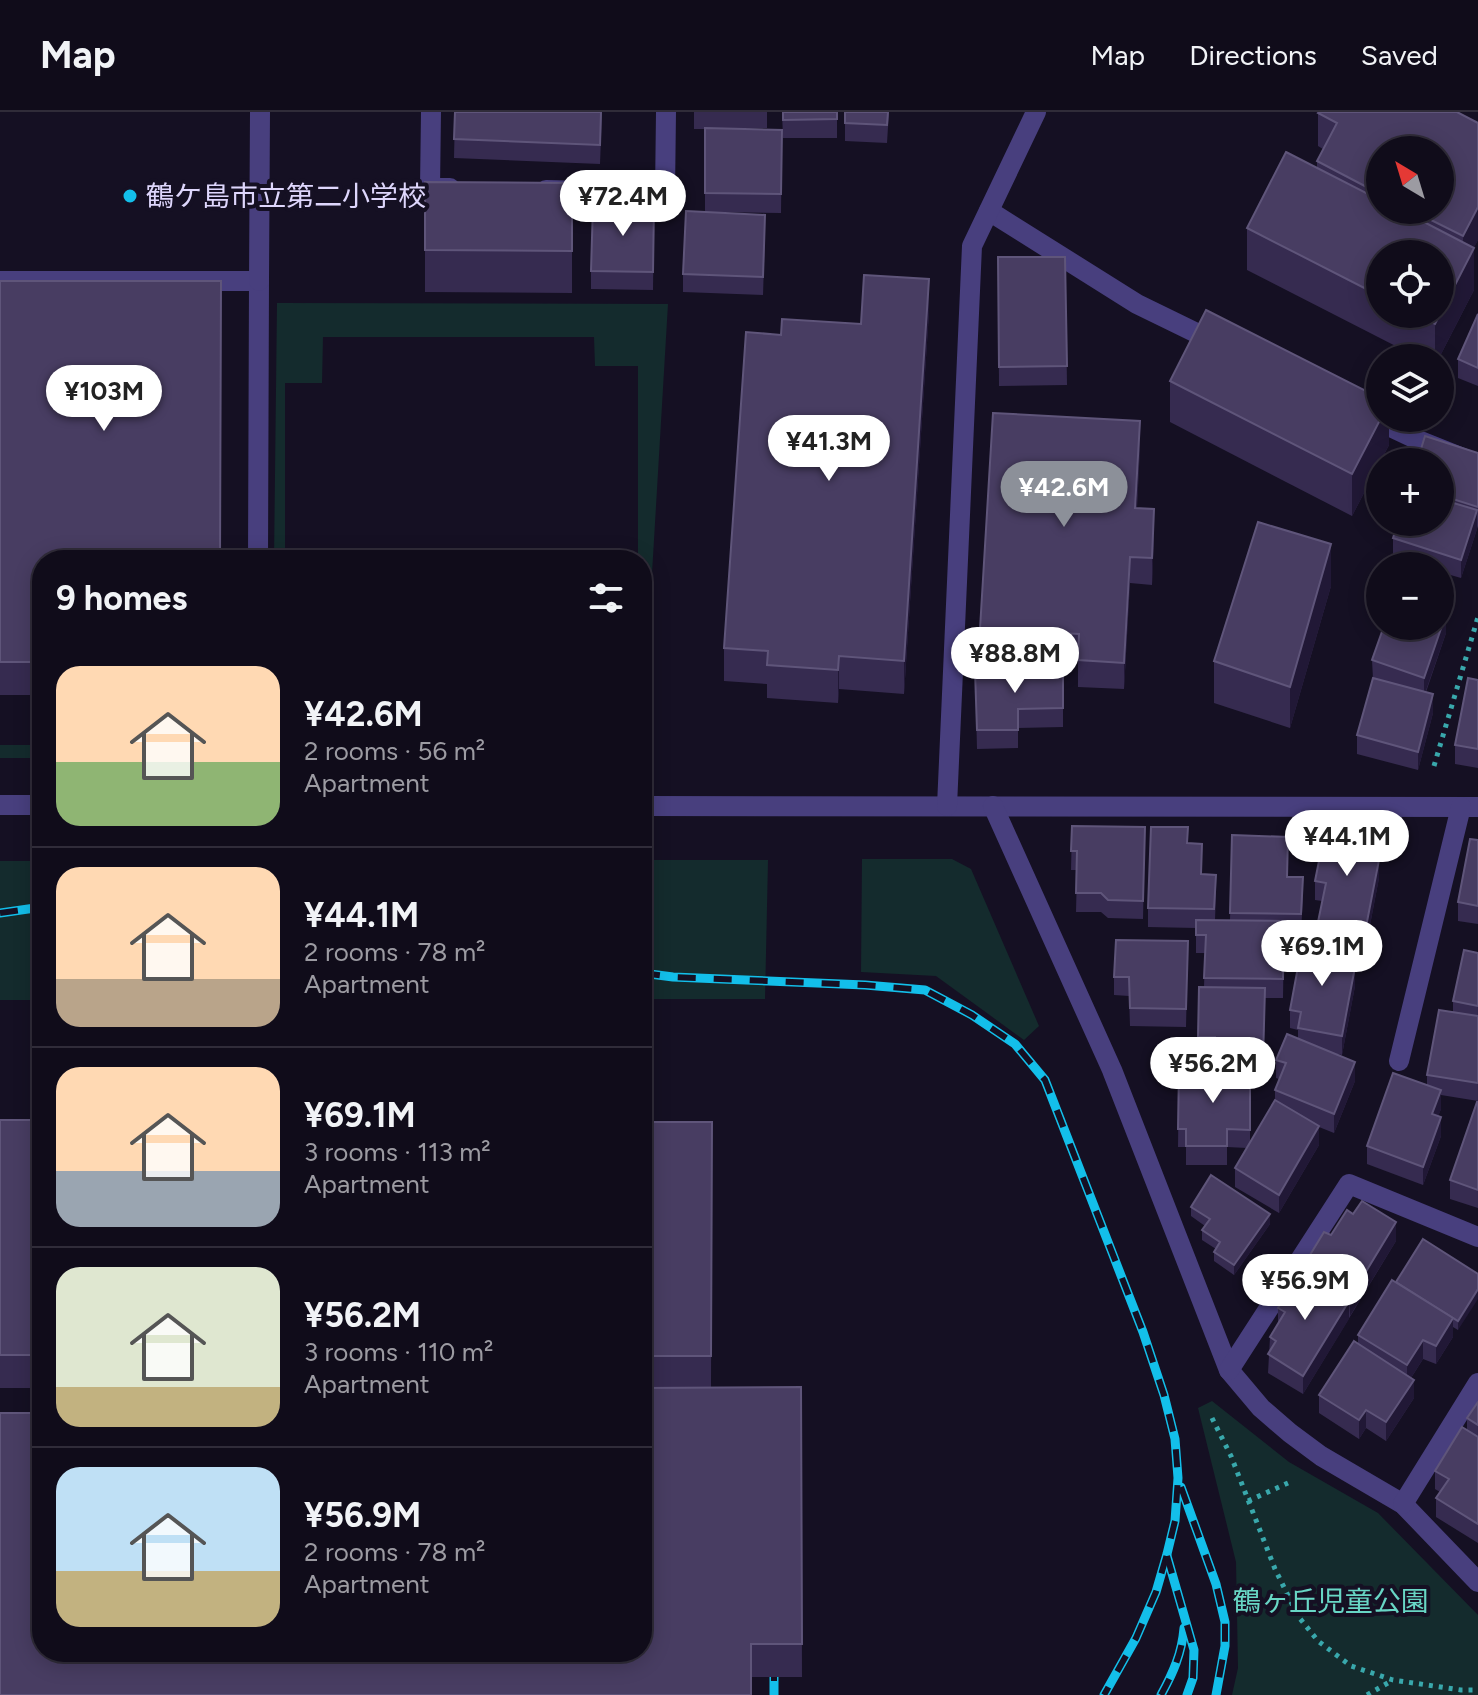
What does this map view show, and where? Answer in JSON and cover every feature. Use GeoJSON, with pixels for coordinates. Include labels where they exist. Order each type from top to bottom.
{"type":"FeatureCollection","features":[{"type":"Feature","properties":{"kind":"street"},"geometry":{"type":"LineString","coordinates":[[258,550],[260,112]]}},
{"type":"Feature","properties":{"kind":"street"},"geometry":{"type":"LineString","coordinates":[[431,112],[430,188],[462,189]]}},
{"type":"Feature","properties":{"kind":"street"},"geometry":{"type":"LineString","coordinates":[[524,190],[665,193],[666,112]]}},
{"type":"Feature","properties":{"kind":"street"},"geometry":{"type":"LineString","coordinates":[[947,806],[972,246],[1036,112]]}},
{"type":"Feature","properties":{"kind":"street"},"geometry":{"type":"LineString","coordinates":[[989,211],[1137,304],[1235,352]]}},
{"type":"Feature","properties":{"kind":"street"},"geometry":{"type":"LineString","coordinates":[[0,281],[259,281]]}},
{"type":"Feature","properties":{"kind":"street"},"geometry":{"type":"LineString","coordinates":[[1347,406],[1478,464]]}},
{"type":"Feature","properties":{"kind":"street"},"geometry":{"type":"LineString","coordinates":[[0,805],[32,805]]}},
{"type":"Feature","properties":{"kind":"street"},"geometry":{"type":"LineString","coordinates":[[652,806],[1470,807],[1399,1061]]}},
{"type":"Feature","properties":{"kind":"street"},"geometry":{"type":"LineString","coordinates":[[993,806],[1112,1070],[1229,1370],[1261,1408],[1290,1433],[1321,1456],[1403,1504],[1478,1582]]}},
{"type":"Feature","properties":{"kind":"street"},"geometry":{"type":"LineString","coordinates":[[1229,1370],[1349,1184],[1478,1237]]}},
{"type":"Feature","properties":{"kind":"street"},"geometry":{"type":"LineString","coordinates":[[1403,1504],[1478,1383]]}},
{"type":"Feature","properties":{"kind":"path"},"geometry":{"type":"LineString","coordinates":[[1423,806],[1478,617]]}},
{"type":"Feature","properties":{"kind":"path"},"geometry":{"type":"LineString","coordinates":[[1206,1407],[1231,1456],[1275,1569],[1298,1616],[1318,1641],[1351,1666],[1393,1680],[1478,1690]]}},
{"type":"Feature","properties":{"kind":"path"},"geometry":{"type":"LineString","coordinates":[[1367,1695],[1393,1680]]}},
{"type":"Feature","properties":{"kind":"green space"},"geometry":{"type":"Polygon","coordinates":[[[277,303],[668,304],[652,574],[652,550],[638,550],[638,366],[595,366],[594,337],[323,337],[322,383],[285,383],[285,550],[274,550],[277,303]]]}},
{"type":"Feature","properties":{"kind":"green space"},"geometry":{"type":"Polygon","coordinates":[[[0,745],[32,745],[32,758],[0,758],[0,745]]]}},
{"type":"Feature","properties":{"kind":"green space"},"geometry":{"type":"Polygon","coordinates":[[[862,859],[952,859],[971,869],[1039,1026],[1024,1040],[936,976],[861,972],[862,859]]]}},
{"type":"Feature","properties":{"kind":"green space"},"geometry":{"type":"Polygon","coordinates":[[[652,860],[768,860],[765,999],[652,999],[652,860]]]}},
{"type":"Feature","properties":{"kind":"green space"},"geometry":{"type":"Polygon","coordinates":[[[0,861],[32,861],[32,1000],[0,1000],[0,861]]]}},
{"type":"Feature","properties":{"kind":"green space","name":"鶴ヶ丘児童公園"},"geometry":{"type":"Polygon","coordinates":[[[1212,1401],[1289,1462],[1378,1513],[1478,1615],[1478,1695],[1232,1695],[1238,1668],[1236,1562],[1198,1408],[1212,1401]]]}},
{"type":"Feature","properties":{"kind":"building"},"geometry":{"type":"Polygon","coordinates":[[[455,112],[601,112],[600,145],[454,139],[455,112]]]}},
{"type":"Feature","properties":{"kind":"building"},"geometry":{"type":"Polygon","coordinates":[[[783,112],[837,112],[837,119],[783,120],[783,112]]]}},
{"type":"Feature","properties":{"kind":"building"},"geometry":{"type":"Polygon","coordinates":[[[845,112],[888,112],[887,125],[845,123],[845,112]]]}},
{"type":"Feature","properties":{"kind":"building"},"geometry":{"type":"Polygon","coordinates":[[[1457,112],[1478,123],[1478,207],[1463,236],[1439,224],[1454,224],[1454,136],[1366,136],[1366,187],[1317,161],[1337,123],[1318,113],[1457,112]]]}},
{"type":"Feature","properties":{"kind":"building"},"geometry":{"type":"Polygon","coordinates":[[[705,128],[782,130],[781,194],[705,193],[705,128]]]}},
{"type":"Feature","properties":{"kind":"building"},"geometry":{"type":"Polygon","coordinates":[[[1286,152],[1366,193],[1366,224],[1428,224],[1474,248],[1454,287],[1454,240],[1366,240],[1366,289],[1247,228],[1286,152]]]}},
{"type":"Feature","properties":{"kind":"building"},"geometry":{"type":"Polygon","coordinates":[[[425,182],[572,183],[572,251],[425,250],[425,182]]]}},
{"type":"Feature","properties":{"kind":"building"},"geometry":{"type":"Polygon","coordinates":[[[593,205],[654,205],[653,272],[591,271],[593,205]]]}},
{"type":"Feature","properties":{"kind":"building"},"geometry":{"type":"Polygon","coordinates":[[[686,211],[765,215],[763,277],[683,274],[686,211]]]}},
{"type":"Feature","properties":{"kind":"building"},"geometry":{"type":"Polygon","coordinates":[[[998,257],[1065,257],[1067,366],[999,367],[998,257]]]}},
{"type":"Feature","properties":{"kind":"building"},"geometry":{"type":"Polygon","coordinates":[[[864,275],[929,279],[904,661],[839,656],[838,670],[767,665],[768,651],[724,648],[746,332],[781,335],[782,319],[861,324],[864,275]]]}},
{"type":"Feature","properties":{"kind":"building"},"geometry":{"type":"Polygon","coordinates":[[[0,281],[221,281],[220,550],[32,550],[32,662],[0,662],[0,281]]]}},
{"type":"Feature","properties":{"kind":"building"},"geometry":{"type":"Polygon","coordinates":[[[1206,310],[1366,391],[1366,432],[1374,432],[1352,474],[1170,381],[1206,310]]]}},
{"type":"Feature","properties":{"kind":"building"},"geometry":{"type":"Polygon","coordinates":[[[1478,314],[1478,368],[1458,359],[1478,314]]]}},
{"type":"Feature","properties":{"kind":"building"},"geometry":{"type":"Polygon","coordinates":[[[993,413],[1140,421],[1135,508],[1154,509],[1152,558],[1130,557],[1124,663],[1078,660],[1079,634],[980,629],[993,413]]]}},
{"type":"Feature","properties":{"kind":"building"},"geometry":{"type":"Polygon","coordinates":[[[1425,436],[1478,453],[1478,507],[1454,499],[1454,448],[1421,448],[1425,436]]]}},
{"type":"Feature","properties":{"kind":"building"},"geometry":{"type":"Polygon","coordinates":[[[1454,503],[1477,510],[1461,560],[1454,558],[1454,552],[1436,552],[1393,538],[1454,536],[1454,503]]]}},
{"type":"Feature","properties":{"kind":"building"},"geometry":{"type":"Polygon","coordinates":[[[1258,522],[1331,544],[1290,687],[1214,661],[1258,522]]]}},
{"type":"Feature","properties":{"kind":"building"},"geometry":{"type":"Polygon","coordinates":[[[1379,640],[1437,640],[1424,678],[1372,660],[1379,640]]]}},
{"type":"Feature","properties":{"kind":"building"},"geometry":{"type":"Polygon","coordinates":[[[1063,669],[1063,708],[1018,709],[1018,730],[977,730],[975,671],[1063,669]]]}},
{"type":"Feature","properties":{"kind":"building"},"geometry":{"type":"Polygon","coordinates":[[[1373,678],[1433,694],[1418,752],[1357,735],[1373,678]]]}},
{"type":"Feature","properties":{"kind":"building"},"geometry":{"type":"Polygon","coordinates":[[[1468,678],[1478,680],[1478,749],[1455,745],[1468,678]]]}},
{"type":"Feature","properties":{"kind":"building"},"geometry":{"type":"Polygon","coordinates":[[[1072,826],[1145,827],[1143,901],[1108,900],[1101,893],[1076,893],[1077,851],[1071,851],[1072,826]]]}},
{"type":"Feature","properties":{"kind":"building"},"geometry":{"type":"Polygon","coordinates":[[[1326,826],[1376,835],[1372,858],[1379,860],[1365,932],[1318,922],[1326,883],[1315,881],[1326,826]]]}},
{"type":"Feature","properties":{"kind":"building"},"geometry":{"type":"Polygon","coordinates":[[[1151,827],[1188,827],[1187,843],[1202,844],[1201,874],[1216,875],[1214,909],[1148,908],[1151,827]]]}},
{"type":"Feature","properties":{"kind":"building"},"geometry":{"type":"Polygon","coordinates":[[[1232,835],[1288,837],[1287,877],[1303,877],[1301,914],[1230,913],[1232,835]]]}},
{"type":"Feature","properties":{"kind":"building"},"geometry":{"type":"Polygon","coordinates":[[[1470,839],[1478,840],[1478,906],[1458,902],[1470,839]]]}},
{"type":"Feature","properties":{"kind":"building"},"geometry":{"type":"Polygon","coordinates":[[[1196,920],[1284,921],[1283,979],[1204,978],[1206,935],[1196,935],[1196,920]]]}},
{"type":"Feature","properties":{"kind":"building"},"geometry":{"type":"Polygon","coordinates":[[[1116,940],[1188,941],[1186,1009],[1130,1008],[1129,977],[1114,977],[1116,940]]]}},
{"type":"Feature","properties":{"kind":"building"},"geometry":{"type":"Polygon","coordinates":[[[1303,940],[1347,949],[1344,965],[1355,967],[1342,1036],[1298,1028],[1301,1012],[1290,1010],[1303,940]]]}},
{"type":"Feature","properties":{"kind":"building"},"geometry":{"type":"Polygon","coordinates":[[[1464,950],[1478,953],[1478,1006],[1453,1001],[1464,950]]]}},
{"type":"Feature","properties":{"kind":"building"},"geometry":{"type":"Polygon","coordinates":[[[1199,987],[1265,988],[1263,1060],[1214,1059],[1215,1037],[1198,1037],[1199,987]]]}},
{"type":"Feature","properties":{"kind":"building"},"geometry":{"type":"Polygon","coordinates":[[[1439,1010],[1478,1016],[1478,1083],[1427,1075],[1439,1010]]]}},
{"type":"Feature","properties":{"kind":"building"},"geometry":{"type":"Polygon","coordinates":[[[1287,1034],[1355,1062],[1334,1114],[1275,1090],[1286,1063],[1276,1060],[1287,1034]]]}},
{"type":"Feature","properties":{"kind":"building"},"geometry":{"type":"Polygon","coordinates":[[[1179,1069],[1250,1070],[1250,1130],[1227,1129],[1227,1146],[1186,1146],[1186,1129],[1178,1129],[1179,1069]]]}},
{"type":"Feature","properties":{"kind":"building"},"geometry":{"type":"Polygon","coordinates":[[[1393,1073],[1441,1090],[1432,1114],[1441,1117],[1423,1167],[1367,1146],[1393,1073]]]}},
{"type":"Feature","properties":{"kind":"building"},"geometry":{"type":"Polygon","coordinates":[[[1275,1100],[1319,1126],[1279,1195],[1235,1168],[1275,1100]]]}},
{"type":"Feature","properties":{"kind":"building"},"geometry":{"type":"Polygon","coordinates":[[[1478,1102],[1478,1190],[1450,1180],[1478,1102]]]}},
{"type":"Feature","properties":{"kind":"building"},"geometry":{"type":"Polygon","coordinates":[[[0,1120],[32,1120],[32,1355],[0,1355],[0,1120]]]}},
{"type":"Feature","properties":{"kind":"building"},"geometry":{"type":"Polygon","coordinates":[[[652,1122],[712,1122],[711,1356],[652,1356],[652,1122]]]}},
{"type":"Feature","properties":{"kind":"building"},"geometry":{"type":"Polygon","coordinates":[[[1211,1175],[1270,1214],[1234,1265],[1214,1252],[1220,1242],[1202,1230],[1210,1219],[1191,1207],[1211,1175]]]}},
{"type":"Feature","properties":{"kind":"building"},"geometry":{"type":"Polygon","coordinates":[[[1362,1201],[1396,1222],[1350,1298],[1302,1268],[1324,1232],[1331,1235],[1347,1210],[1353,1214],[1362,1201]]]}},
{"type":"Feature","properties":{"kind":"building"},"geometry":{"type":"Polygon","coordinates":[[[1423,1239],[1478,1274],[1478,1289],[1458,1321],[1396,1282],[1423,1239]]]}},
{"type":"Feature","properties":{"kind":"building"},"geometry":{"type":"Polygon","coordinates":[[[1301,1271],[1349,1301],[1303,1376],[1268,1354],[1276,1341],[1270,1337],[1285,1312],[1278,1308],[1301,1271]]]}},
{"type":"Feature","properties":{"kind":"building"},"geometry":{"type":"Polygon","coordinates":[[[1392,1280],[1453,1318],[1436,1346],[1423,1340],[1407,1365],[1358,1335],[1392,1280]]]}},
{"type":"Feature","properties":{"kind":"building"},"geometry":{"type":"Polygon","coordinates":[[[1354,1341],[1414,1380],[1386,1422],[1366,1410],[1359,1420],[1319,1395],[1354,1341]]]}},
{"type":"Feature","properties":{"kind":"building"},"geometry":{"type":"Polygon","coordinates":[[[801,1387],[802,1644],[751,1644],[751,1695],[0,1695],[0,1413],[32,1413],[32,1662],[652,1662],[652,1388],[801,1387]]]}},
{"type":"Feature","properties":{"kind":"building"},"geometry":{"type":"Polygon","coordinates":[[[1478,1402],[1478,1425],[1467,1418],[1478,1402]]]}},
{"type":"Feature","properties":{"kind":"building"},"geometry":{"type":"Polygon","coordinates":[[[1462,1427],[1478,1437],[1478,1524],[1436,1498],[1449,1479],[1435,1471],[1462,1427]]]}},
{"type":"Feature","properties":{"kind":"railway"},"geometry":{"type":"LineString","coordinates":[[0,913],[32,908]]}},
{"type":"Feature","properties":{"kind":"railway"},"geometry":{"type":"LineString","coordinates":[[652,974],[925,990],[972,1015],[1015,1044],[1045,1080],[1143,1332],[1175,1439],[1178,1478],[1175,1521],[1167,1554],[1156,1592],[1136,1638],[1104,1695]]}},
{"type":"Feature","properties":{"kind":"railway"},"geometry":{"type":"LineString","coordinates":[[1181,1487],[1216,1584],[1225,1622],[1225,1646],[1216,1695]]}},
{"type":"Feature","properties":{"kind":"railway"},"geometry":{"type":"LineString","coordinates":[[1167,1556],[1194,1650],[1193,1678],[1187,1695]]}},
{"type":"Feature","properties":{"kind":"railway"},"geometry":{"type":"LineString","coordinates":[[1161,1695],[1176,1663],[1184,1628]]}},
{"type":"Feature","properties":{"kind":"railway"},"geometry":{"type":"LineString","coordinates":[[774,1663],[774,1695]]}},
{"type":"Feature","properties":{"kind":"place","name":"鶴ケ島市立第二小学校"},"geometry":{"type":"Point","coordinates":[130,196]}}]}
